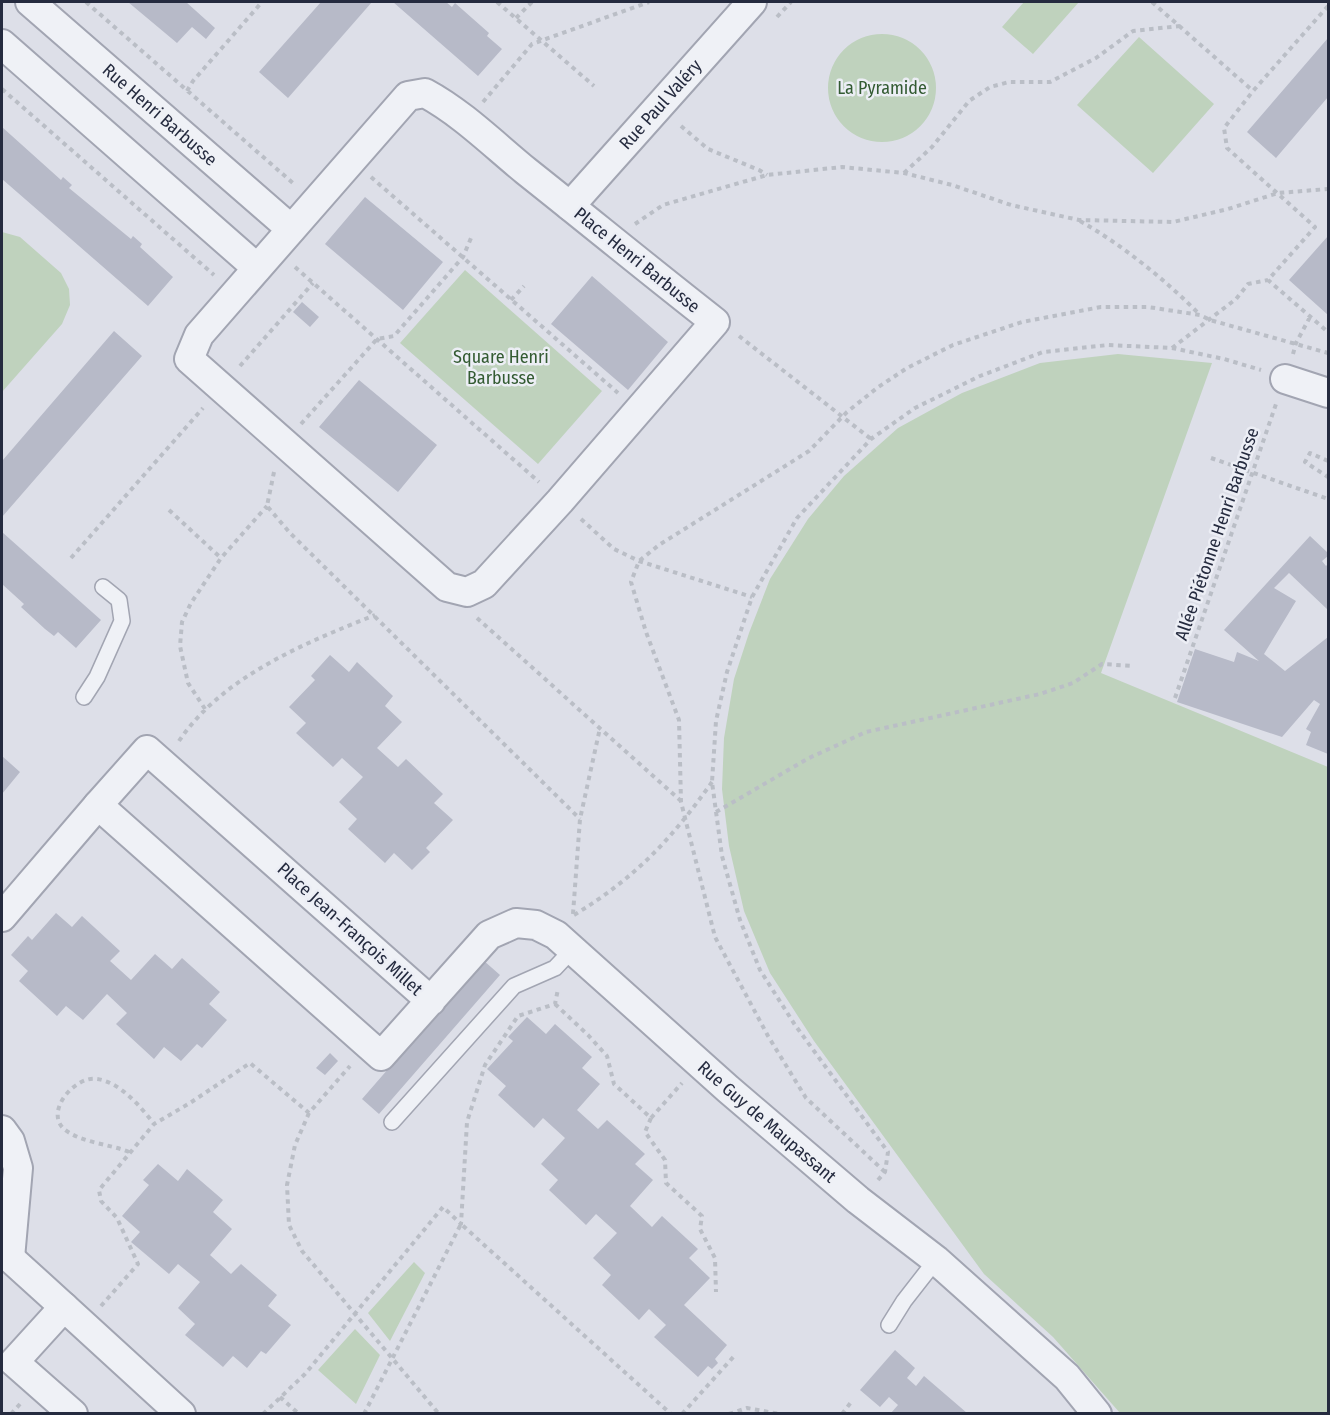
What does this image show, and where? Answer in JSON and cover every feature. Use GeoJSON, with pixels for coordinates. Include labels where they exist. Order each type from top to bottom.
{"type":"FeatureCollection","features":[{"type":"Feature","properties":{"kind":"street","name":"Rue Henri Barbusse"},"geometry":{"type":"LineString","coordinates":[[30,2],[291,230]]}},
{"type":"Feature","properties":{"kind":"street","name":"Rue Paul Valéry"},"geometry":{"type":"LineString","coordinates":[[570,206],[752,2]]}},
{"type":"Feature","properties":{"kind":"street"},"geometry":{"type":"LineString","coordinates":[[2,44],[257,268]]}},
{"type":"Feature","properties":{"kind":"street","name":"Place Henri Barbusse"},"geometry":{"type":"LineString","coordinates":[[425,93],[440,101],[715,322],[639,412],[484,584],[467,591],[447,587],[189,359],[199,335],[315,202],[408,96],[425,93]]}},
{"type":"Feature","properties":{"kind":"street"},"geometry":{"type":"LineString","coordinates":[[1285,379],[1329,393]]}},
{"type":"Feature","properties":{"kind":"street","name":"Place Jean-François Millet"},"geometry":{"type":"LineString","coordinates":[[2,917],[147,750],[431,1001],[381,1056],[368,1045]]}},
{"type":"Feature","properties":{"kind":"street"},"geometry":{"type":"LineString","coordinates":[[98,805],[368,1045]]}},
{"type":"Feature","properties":{"kind":"street","name":"Rue Guy de Maupassant"},"geometry":{"type":"LineString","coordinates":[[431,1001],[489,935],[516,923],[536,924],[564,942],[858,1200],[936,1260],[1067,1377],[1096,1413]]}},
{"type":"Feature","properties":{"kind":"street"},"geometry":{"type":"LineString","coordinates":[[2,1130],[9,1141],[18,1168],[6,1257],[181,1413]]}},
{"type":"Feature","properties":{"kind":"street"},"geometry":{"type":"LineString","coordinates":[[73,1413],[8,1356],[74,1316]]}},
{"type":"Feature","properties":{"kind":"lane"},"geometry":{"type":"LineString","coordinates":[[84,697],[97,677],[122,621],[119,600],[103,587]]}},
{"type":"Feature","properties":{"kind":"lane"},"geometry":{"type":"LineString","coordinates":[[392,1122],[514,986],[564,942]]}},
{"type":"Feature","properties":{"kind":"lane"},"geometry":{"type":"LineString","coordinates":[[889,1325],[904,1301],[936,1260]]}},
{"type":"Feature","properties":{"kind":"path"},"geometry":{"type":"LineString","coordinates":[[86,2],[315,202]]}},
{"type":"Feature","properties":{"kind":"path"},"geometry":{"type":"LineString","coordinates":[[187,91],[262,2]]}},
{"type":"Feature","properties":{"kind":"path"},"geometry":{"type":"LineString","coordinates":[[499,2],[594,86]]}},
{"type":"Feature","properties":{"kind":"path"},"geometry":{"type":"LineString","coordinates":[[516,18],[532,2]]}},
{"type":"Feature","properties":{"kind":"path"},"geometry":{"type":"LineString","coordinates":[[466,122],[532,44],[649,2]]}},
{"type":"Feature","properties":{"kind":"path"},"geometry":{"type":"LineString","coordinates":[[1152,2],[1253,91]]}},
{"type":"Feature","properties":{"kind":"path"},"geometry":{"type":"LineString","coordinates":[[1172,348],[1236,300],[1248,284],[1268,280],[1315,227],[1227,148],[1224,128],[1253,91],[1329,6]]}},
{"type":"Feature","properties":{"kind":"path"},"geometry":{"type":"LineString","coordinates":[[904,173],[932,147],[969,101],[990,87],[1009,82],[1050,82],[1096,58],[1132,31],[1179,26]]}},
{"type":"Feature","properties":{"kind":"path"},"geometry":{"type":"LineString","coordinates":[[2,89],[235,293]]}},
{"type":"Feature","properties":{"kind":"path"},"geometry":{"type":"LineString","coordinates":[[681,126],[708,149],[767,175]]}},
{"type":"Feature","properties":{"kind":"path"},"geometry":{"type":"LineString","coordinates":[[352,160],[639,412]]}},
{"type":"Feature","properties":{"kind":"path"},"geometry":{"type":"LineString","coordinates":[[616,244],[632,226],[663,205],[767,175],[842,167],[904,173],[952,184],[1011,205],[1079,220],[1173,222],[1228,209],[1278,193],[1329,189]]}},
{"type":"Feature","properties":{"kind":"path"},"geometry":{"type":"LineString","coordinates":[[1079,220],[1103,234],[1184,299],[1200,315]]}},
{"type":"Feature","properties":{"kind":"path"},"geometry":{"type":"LineString","coordinates":[[1268,280],[1329,332]]}},
{"type":"Feature","properties":{"kind":"path"},"geometry":{"type":"LineString","coordinates":[[71,558],[313,283]]}},
{"type":"Feature","properties":{"kind":"path"},"geometry":{"type":"LineString","coordinates":[[511,300],[524,286]]}},
{"type":"Feature","properties":{"kind":"path"},"geometry":{"type":"LineString","coordinates":[[885,1172],[806,1098],[768,1036],[715,937],[681,801],[679,720],[645,632],[631,582],[639,561],[659,545],[809,451],[842,417],[877,388],[907,368],[953,345],[1022,321],[1101,307],[1148,307],[1200,315],[1210,320],[1329,353]]}},
{"type":"Feature","properties":{"kind":"path"},"geometry":{"type":"LineString","coordinates":[[1296,343],[1310,317]]}},
{"type":"Feature","properties":{"kind":"path"},"geometry":{"type":"LineString","coordinates":[[715,322],[735,333],[871,439]]}},
{"type":"Feature","properties":{"kind":"path"},"geometry":{"type":"LineString","coordinates":[[858,1200],[885,1172],[888,1152],[795,1025],[760,970],[740,920],[722,856],[712,782],[716,721],[727,672],[752,597],[797,518],[871,439],[915,408],[980,376],[1043,352],[1108,345],[1172,348],[1245,365],[1285,379]]}},
{"type":"Feature","properties":{"kind":"path","name":"Allée Piétonne Henri Barbusse"},"geometry":{"type":"LineString","coordinates":[[1175,698],[1285,379]]}},
{"type":"Feature","properties":{"kind":"path"},"geometry":{"type":"LineString","coordinates":[[1329,461],[1311,453],[1305,462],[1329,477]]}},
{"type":"Feature","properties":{"kind":"path"},"geometry":{"type":"LineString","coordinates":[[1211,458],[1329,499]]}},
{"type":"Feature","properties":{"kind":"path"},"geometry":{"type":"LineString","coordinates":[[205,709],[188,683],[180,646],[182,622],[221,558],[267,506]]}},
{"type":"Feature","properties":{"kind":"path"},"geometry":{"type":"LineString","coordinates":[[169,510],[221,558]]}},
{"type":"Feature","properties":{"kind":"path"},"geometry":{"type":"LineString","coordinates":[[583,520],[614,549],[639,561],[752,597]]}},
{"type":"Feature","properties":{"kind":"path"},"geometry":{"type":"LineString","coordinates":[[163,764],[182,735],[205,709],[254,671],[316,639],[375,615]]}},
{"type":"Feature","properties":{"kind":"path"},"geometry":{"type":"LineString","coordinates":[[476,617],[681,801]]}},
{"type":"Feature","properties":{"kind":"path"},"geometry":{"type":"LineString","coordinates":[[716,812],[809,758],[866,732],[1040,694],[1072,683],[1102,664],[1134,666]]}},
{"type":"Feature","properties":{"kind":"path"},"geometry":{"type":"LineString","coordinates":[[555,1004],[580,819],[600,728]]}},
{"type":"Feature","properties":{"kind":"path"},"geometry":{"type":"LineString","coordinates":[[564,942],[599,900],[628,878],[663,846],[686,819],[712,782]]}},
{"type":"Feature","properties":{"kind":"path"},"geometry":{"type":"LineString","coordinates":[[555,1004],[607,1056],[614,1084],[651,1118]]}},
{"type":"Feature","properties":{"kind":"path"},"geometry":{"type":"LineString","coordinates":[[364,1413],[461,1224],[467,1122],[485,1065],[518,1016],[555,1004]]}},
{"type":"Feature","properties":{"kind":"path"},"geometry":{"type":"LineString","coordinates":[[368,1045],[309,1113],[295,1145],[287,1185],[289,1225],[302,1251],[439,1413]]}},
{"type":"Feature","properties":{"kind":"path"},"geometry":{"type":"LineString","coordinates":[[699,1062],[651,1118],[645,1132],[666,1160],[666,1183],[702,1216],[700,1229],[715,1258],[717,1292]]}},
{"type":"Feature","properties":{"kind":"path"},"geometry":{"type":"LineString","coordinates":[[74,1316],[138,1264],[117,1218],[100,1201],[99,1190],[154,1124],[250,1063],[309,1113]]}},
{"type":"Feature","properties":{"kind":"path"},"geometry":{"type":"LineString","coordinates":[[130,1153],[73,1134],[63,1128],[59,1120],[59,1107],[66,1095],[82,1082],[95,1078],[106,1082],[134,1100],[154,1124]]}},
{"type":"Feature","properties":{"kind":"path"},"geometry":{"type":"LineString","coordinates":[[263,1413],[305,1374],[443,1208],[671,1413]]}},
{"type":"Feature","properties":{"kind":"path"},"geometry":{"type":"LineString","coordinates":[[682,1413],[736,1354]]}},
{"type":"Feature","properties":{"kind":"path"},"geometry":{"type":"LineString","coordinates":[[280,1397],[299,1413]]}},
{"type":"Feature","properties":{"kind":"path"},"geometry":{"type":"LineString","coordinates":[[842,1413],[852,1401]]}},
{"type":"Feature","properties":{"kind":"path"},"geometry":{"type":"LineString","coordinates":[[729,1413],[747,1408],[780,1413]]}},
{"type":"Feature","properties":{"kind":"green space"},"geometry":{"type":"Polygon","coordinates":[[[1024,2],[1079,2],[1033,54],[1002,27],[1024,2]]]}},
{"type":"Feature","properties":{"kind":"green space","name":"La Pyramide"},"geometry":{"type":"Polygon","coordinates":[[[882,34],[903,38],[920,50],[932,67],[936,88],[932,109],[920,126],[903,138],[882,142],[861,138],[844,126],[832,109],[828,88],[832,67],[844,50],[861,38],[882,34]]]}},
{"type":"Feature","properties":{"kind":"green space"},"geometry":{"type":"Polygon","coordinates":[[[1139,37],[1214,104],[1153,173],[1077,105],[1139,37]]]}},
{"type":"Feature","properties":{"kind":"green space"},"geometry":{"type":"Polygon","coordinates":[[[2,232],[20,237],[61,273],[69,289],[70,305],[62,324],[2,392],[2,232]]]}},
{"type":"Feature","properties":{"kind":"green space","name":"Square Henri Barbusse"},"geometry":{"type":"Polygon","coordinates":[[[465,270],[602,391],[538,464],[400,343],[465,270]]]}},
{"type":"Feature","properties":{"kind":"green space"},"geometry":{"type":"Polygon","coordinates":[[[1118,354],[1212,363],[1101,673],[1328,767],[1328,1413],[1120,1413],[1053,1337],[984,1274],[814,1041],[770,973],[744,911],[729,846],[722,789],[724,738],[734,679],[770,579],[808,519],[844,476],[898,428],[962,393],[1040,363],[1118,354]]]}},
{"type":"Feature","properties":{"kind":"green space"},"geometry":{"type":"Polygon","coordinates":[[[414,1262],[425,1273],[390,1341],[368,1313],[414,1262]]]}},
{"type":"Feature","properties":{"kind":"green space"},"geometry":{"type":"Polygon","coordinates":[[[355,1329],[380,1355],[356,1404],[318,1370],[355,1329]]]}},
{"type":"Feature","properties":{"kind":"building"},"geometry":{"type":"Polygon","coordinates":[[[128,2],[186,2],[215,28],[206,39],[192,27],[177,43],[128,2]]]}},
{"type":"Feature","properties":{"kind":"building"},"geometry":{"type":"Polygon","coordinates":[[[321,2],[372,2],[288,98],[259,72],[321,2]]]}},
{"type":"Feature","properties":{"kind":"building"},"geometry":{"type":"Polygon","coordinates":[[[393,2],[446,2],[452,7],[455,3],[489,33],[487,36],[502,49],[478,76],[393,2]]]}},
{"type":"Feature","properties":{"kind":"building"},"geometry":{"type":"Polygon","coordinates":[[[1328,38],[1328,97],[1276,158],[1247,132],[1328,38]]]}},
{"type":"Feature","properties":{"kind":"building"},"geometry":{"type":"Polygon","coordinates":[[[2,127],[61,180],[63,177],[72,185],[69,188],[131,239],[133,236],[142,244],[140,247],[173,277],[148,306],[2,179],[2,127]]]}},
{"type":"Feature","properties":{"kind":"building"},"geometry":{"type":"Polygon","coordinates":[[[365,197],[443,262],[403,310],[325,244],[365,197]]]}},
{"type":"Feature","properties":{"kind":"building"},"geometry":{"type":"Polygon","coordinates":[[[1328,236],[1328,315],[1289,280],[1328,236]]]}},
{"type":"Feature","properties":{"kind":"building"},"geometry":{"type":"Polygon","coordinates":[[[592,276],[668,342],[628,390],[551,324],[592,276]]]}},
{"type":"Feature","properties":{"kind":"building"},"geometry":{"type":"Polygon","coordinates":[[[302,302],[319,317],[310,327],[293,312],[302,302]]]}},
{"type":"Feature","properties":{"kind":"building"},"geometry":{"type":"Polygon","coordinates":[[[114,331],[142,356],[2,517],[2,461],[114,331]]]}},
{"type":"Feature","properties":{"kind":"building"},"geometry":{"type":"Polygon","coordinates":[[[359,380],[437,445],[398,492],[319,427],[359,380]]]}},
{"type":"Feature","properties":{"kind":"building"},"geometry":{"type":"Polygon","coordinates":[[[2,532],[101,620],[76,648],[58,632],[54,636],[45,629],[21,607],[24,604],[2,584],[2,532]]]}},
{"type":"Feature","properties":{"kind":"building"},"geometry":{"type":"Polygon","coordinates":[[[1310,536],[1328,553],[1322,561],[1326,566],[1328,564],[1328,610],[1289,573],[1274,588],[1296,601],[1264,654],[1285,671],[1328,637],[1328,754],[1306,745],[1311,732],[1306,729],[1320,704],[1314,700],[1282,737],[1177,702],[1195,649],[1234,662],[1237,652],[1259,661],[1224,630],[1310,536]]]}},
{"type":"Feature","properties":{"kind":"building"},"geometry":{"type":"Polygon","coordinates":[[[330,655],[349,672],[357,662],[393,696],[385,706],[402,722],[377,748],[398,767],[406,759],[443,794],[434,803],[453,820],[426,848],[430,852],[412,870],[394,853],[385,863],[348,829],[357,819],[339,802],[363,777],[342,758],[333,767],[296,733],[306,723],[289,707],[315,680],[311,676],[330,655]]]}},
{"type":"Feature","properties":{"kind":"building"},"geometry":{"type":"Polygon","coordinates":[[[2,756],[20,772],[2,794],[2,756]]]}},
{"type":"Feature","properties":{"kind":"building"},"geometry":{"type":"Polygon","coordinates":[[[56,913],[72,927],[82,916],[120,951],[110,961],[131,980],[155,954],[172,969],[182,958],[220,992],[209,1004],[227,1020],[202,1048],[197,1044],[181,1061],[164,1047],[154,1059],[116,1024],[127,1013],[107,994],[83,1020],[66,1006],[57,1016],[19,981],[28,971],[11,955],[28,936],[32,940],[56,913]]]}},
{"type":"Feature","properties":{"kind":"building"},"geometry":{"type":"Polygon","coordinates":[[[483,960],[500,975],[379,1114],[362,1099],[483,960]]]}},
{"type":"Feature","properties":{"kind":"building"},"geometry":{"type":"Polygon","coordinates":[[[527,1017],[546,1034],[555,1024],[592,1057],[582,1068],[600,1084],[577,1110],[598,1129],[607,1120],[645,1154],[635,1164],[653,1180],[630,1206],[652,1227],[662,1216],[698,1249],[689,1258],[710,1278],[684,1305],[727,1345],[715,1359],[718,1363],[712,1369],[708,1366],[698,1377],[654,1337],[666,1325],[649,1309],[639,1320],[602,1285],[611,1275],[593,1258],[617,1233],[596,1214],[586,1225],[549,1190],[558,1180],[541,1164],[565,1138],[543,1118],[534,1128],[498,1095],[506,1086],[487,1069],[513,1041],[508,1037],[527,1017]]]}},
{"type":"Feature","properties":{"kind":"building"},"geometry":{"type":"Polygon","coordinates":[[[330,1053],[338,1061],[325,1075],[316,1068],[330,1053]]]}},
{"type":"Feature","properties":{"kind":"building"},"geometry":{"type":"Polygon","coordinates":[[[158,1164],[178,1181],[187,1169],[223,1200],[213,1212],[232,1229],[210,1255],[231,1274],[241,1264],[277,1295],[268,1306],[291,1325],[266,1354],[261,1351],[247,1368],[233,1356],[223,1367],[185,1335],[195,1324],[178,1308],[200,1282],[178,1264],[169,1274],[131,1242],[140,1232],[122,1216],[149,1185],[143,1180],[158,1164]]]}},
{"type":"Feature","properties":{"kind":"building"},"geometry":{"type":"Polygon","coordinates":[[[895,1350],[915,1368],[907,1378],[916,1386],[924,1376],[967,1413],[891,1413],[898,1405],[889,1397],[880,1407],[860,1390],[895,1350]]]}}]}
